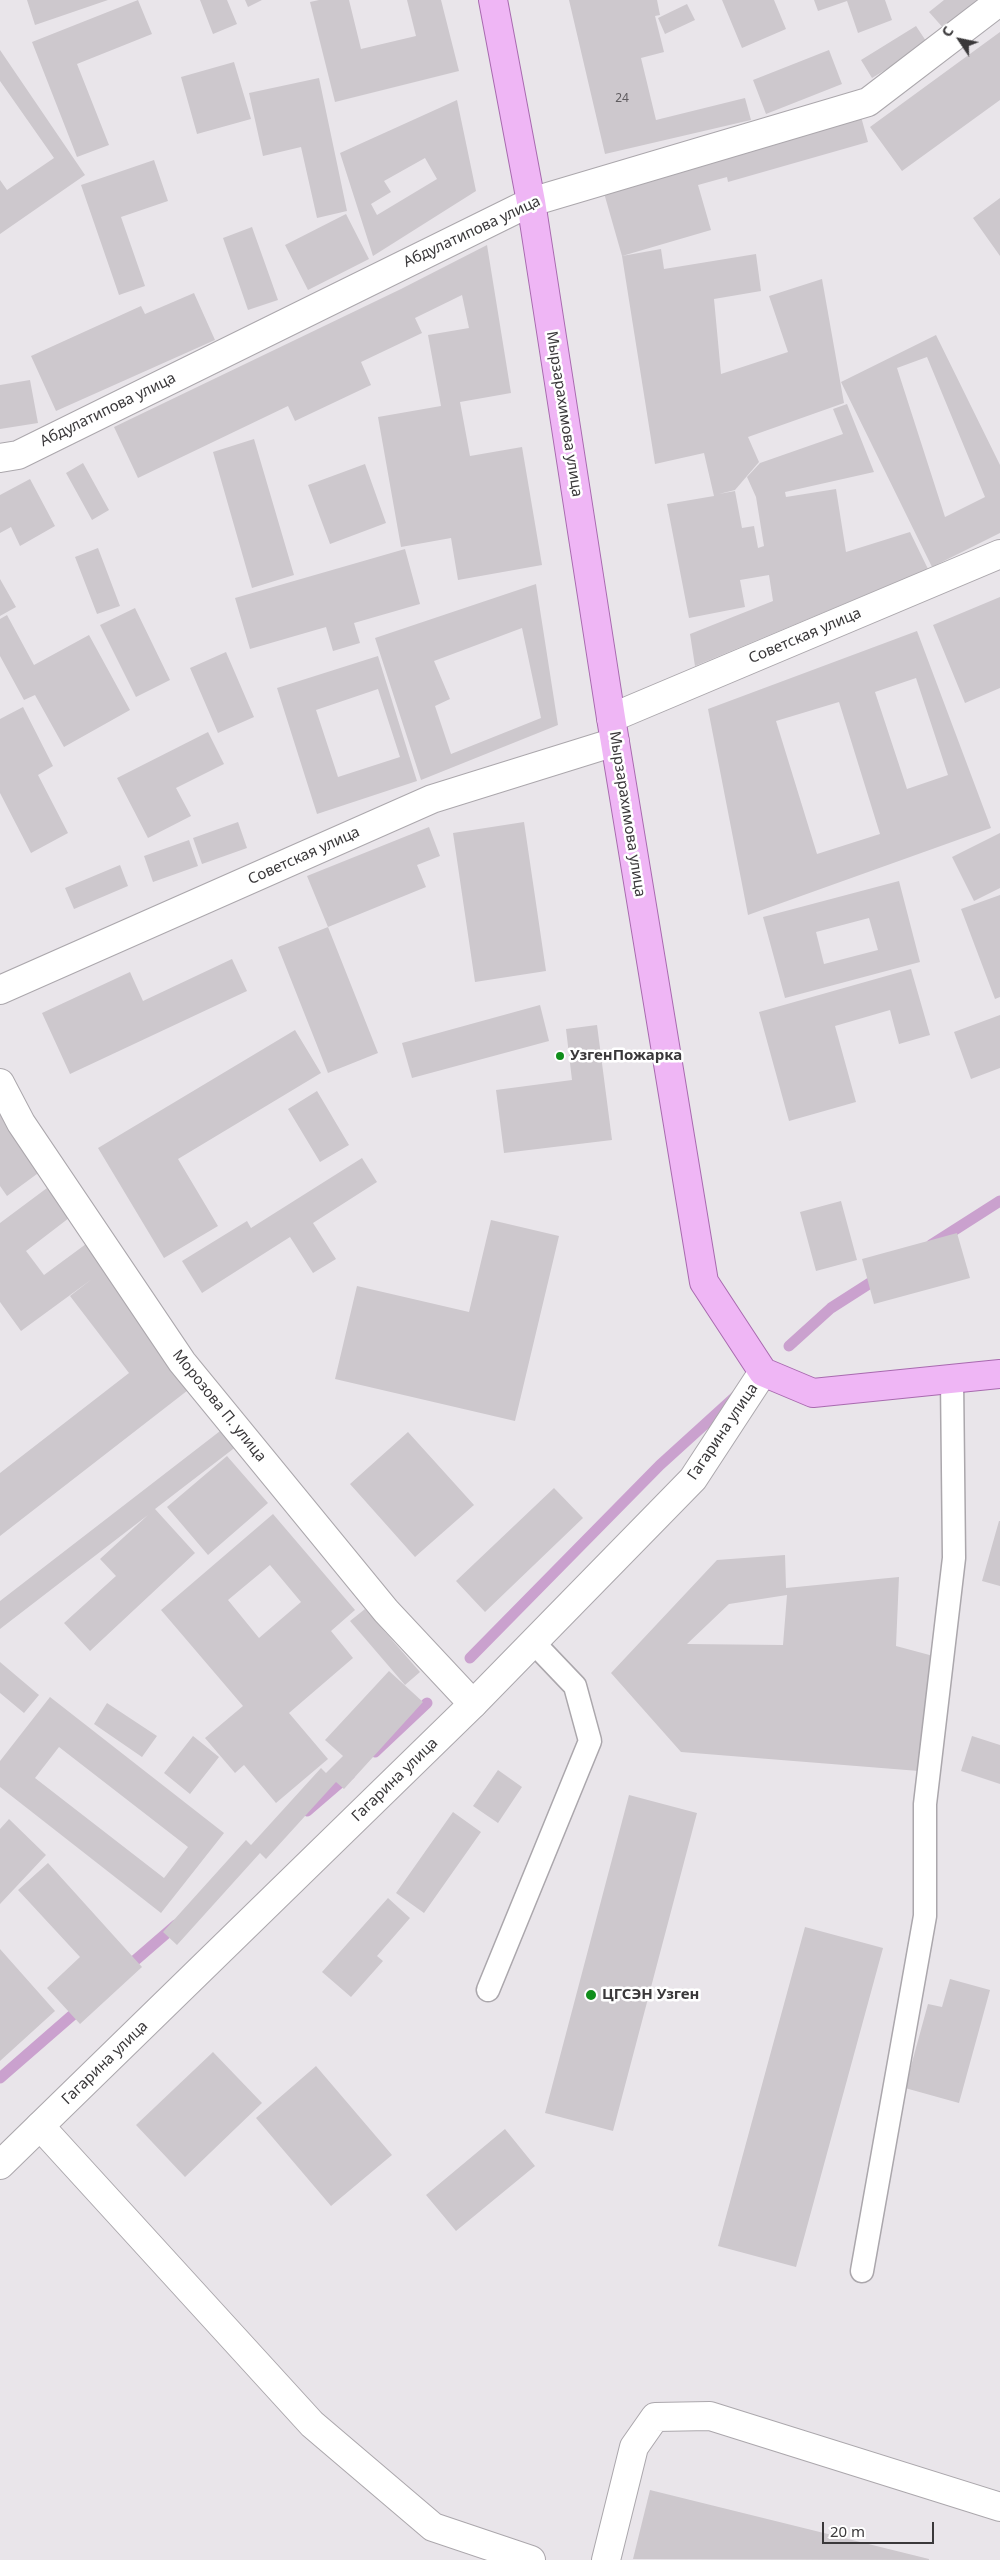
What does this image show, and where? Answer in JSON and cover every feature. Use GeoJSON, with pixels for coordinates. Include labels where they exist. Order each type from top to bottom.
{"type":"FeatureCollection","features":[{"type":"Feature","properties":{"kind":"main road","name":"Мырзарахимова улица"},"geometry":{"type":"LineString","coordinates":[[493,0],[531,202],[613,730],[704,1282],[763,1372]]}},
{"type":"Feature","properties":{"kind":"main road"},"geometry":{"type":"LineString","coordinates":[[763,1372],[813,1393],[1000,1374]]}},
{"type":"Feature","properties":{"kind":"street","name":"Абдулатипова улица"},"geometry":{"type":"LineString","coordinates":[[0,458],[18,455],[531,202],[868,102],[1000,1]]}},
{"type":"Feature","properties":{"kind":"street","name":"Советская улица"},"geometry":{"type":"LineString","coordinates":[[0,990],[432,799],[613,730],[1000,554]]}},
{"type":"Feature","properties":{"kind":"street","name":"Морозова П. улица"},"geometry":{"type":"LineString","coordinates":[[0,1083],[21,1123],[182,1362],[386,1612],[473,1704]]}},
{"type":"Feature","properties":{"kind":"street","name":"Гагарина улица"},"geometry":{"type":"LineString","coordinates":[[0,2165],[473,1704],[694,1479],[763,1372]]}},
{"type":"Feature","properties":{"kind":"street"},"geometry":{"type":"LineString","coordinates":[[40,2126],[312,2424],[433,2527],[531,2560]]}},
{"type":"Feature","properties":{"kind":"street"},"geometry":{"type":"LineString","coordinates":[[606,2560],[634,2447],[655,2417],[710,2416],[1000,2507]]}},
{"type":"Feature","properties":{"kind":"lane"},"geometry":{"type":"LineString","coordinates":[[862,2271],[925,1916],[925,1804],[954,1558],[952,1378]]}},
{"type":"Feature","properties":{"kind":"lane"},"geometry":{"type":"LineString","coordinates":[[488,1990],[590,1741],[575,1686],[533,1642]]}},
{"type":"Feature","properties":{"kind":"building"},"geometry":{"type":"Polygon","coordinates":[[[27,0],[108,0],[35,25],[27,0]]]}},
{"type":"Feature","properties":{"kind":"building"},"geometry":{"type":"Polygon","coordinates":[[[138,0],[152,34],[77,64],[109,145],[77,157],[32,42],[138,0]]]}},
{"type":"Feature","properties":{"kind":"building"},"geometry":{"type":"Polygon","coordinates":[[[200,0],[227,0],[237,24],[213,34],[200,0]]]}},
{"type":"Feature","properties":{"kind":"building"},"geometry":{"type":"Polygon","coordinates":[[[245,0],[262,0],[248,7],[245,0]]]}},
{"type":"Feature","properties":{"kind":"building"},"geometry":{"type":"Polygon","coordinates":[[[319,0],[349,0],[361,49],[416,36],[407,0],[441,0],[459,71],[335,102],[310,2],[319,0]]]}},
{"type":"Feature","properties":{"kind":"building"},"geometry":{"type":"Polygon","coordinates":[[[569,0],[657,0],[660,15],[655,16],[664,52],[641,58],[656,120],[745,98],[751,120],[605,154],[569,0]]]}},
{"type":"Feature","properties":{"kind":"building"},"geometry":{"type":"Polygon","coordinates":[[[722,0],[774,0],[786,29],[742,48],[722,0]]]}},
{"type":"Feature","properties":{"kind":"building"},"geometry":{"type":"Polygon","coordinates":[[[814,0],[885,0],[892,20],[858,33],[847,1],[818,11],[814,0]]]}},
{"type":"Feature","properties":{"kind":"building"},"geometry":{"type":"Polygon","coordinates":[[[944,0],[980,0],[945,30],[929,12],[944,0]]]}},
{"type":"Feature","properties":{"kind":"building"},"geometry":{"type":"Polygon","coordinates":[[[687,4],[695,20],[665,34],[658,18],[687,4]]]}},
{"type":"Feature","properties":{"kind":"building"},"geometry":{"type":"Polygon","coordinates":[[[916,26],[928,44],[872,78],[861,60],[916,26]]]}},
{"type":"Feature","properties":{"kind":"building"},"geometry":{"type":"Polygon","coordinates":[[[1000,32],[1000,100],[902,171],[870,127],[1000,32]]]}},
{"type":"Feature","properties":{"kind":"building"},"geometry":{"type":"Polygon","coordinates":[[[0,50],[85,175],[0,234],[0,180],[7,190],[54,158],[0,81],[0,50]]]}},
{"type":"Feature","properties":{"kind":"building"},"geometry":{"type":"Polygon","coordinates":[[[829,50],[842,84],[766,114],[753,80],[829,50]]]}},
{"type":"Feature","properties":{"kind":"building"},"geometry":{"type":"Polygon","coordinates":[[[234,62],[251,119],[197,134],[181,77],[234,62]]]}},
{"type":"Feature","properties":{"kind":"building"},"geometry":{"type":"Polygon","coordinates":[[[319,78],[347,211],[317,218],[301,147],[263,156],[249,93],[319,78]]]}},
{"type":"Feature","properties":{"kind":"building"},"geometry":{"type":"Polygon","coordinates":[[[457,100],[476,191],[373,256],[340,153],[457,100]],[[425,158],[384,181],[391,192],[371,204],[377,215],[437,179],[425,158]]]}},
{"type":"Feature","properties":{"kind":"building"},"geometry":{"type":"Polygon","coordinates":[[[860,113],[868,142],[728,182],[727,177],[698,185],[711,230],[622,256],[602,186],[860,113]]]}},
{"type":"Feature","properties":{"kind":"building"},"geometry":{"type":"Polygon","coordinates":[[[154,160],[168,201],[121,217],[145,286],[119,295],[81,185],[154,160]]]}},
{"type":"Feature","properties":{"kind":"building"},"geometry":{"type":"Polygon","coordinates":[[[1000,198],[1000,256],[973,218],[1000,198]]]}},
{"type":"Feature","properties":{"kind":"building"},"geometry":{"type":"Polygon","coordinates":[[[346,214],[369,259],[308,290],[285,245],[346,214]]]}},
{"type":"Feature","properties":{"kind":"building"},"geometry":{"type":"Polygon","coordinates":[[[252,227],[278,300],[248,310],[223,238],[252,227]]]}},
{"type":"Feature","properties":{"kind":"building"},"geometry":{"type":"Polygon","coordinates":[[[487,245],[511,393],[460,402],[470,456],[522,447],[542,565],[458,580],[451,538],[401,547],[378,417],[441,406],[428,335],[469,328],[462,295],[415,318],[422,333],[361,362],[371,385],[295,421],[288,406],[138,478],[114,427],[401,289],[487,245]]]}},
{"type":"Feature","properties":{"kind":"building"},"geometry":{"type":"Polygon","coordinates":[[[661,249],[664,269],[756,254],[761,291],[714,299],[721,374],[788,352],[769,296],[822,279],[844,403],[748,437],[759,462],[735,490],[719,494],[735,491],[742,528],[754,526],[758,548],[764,546],[756,497],[747,477],[760,463],[843,434],[833,409],[847,404],[874,472],[785,492],[786,497],[836,489],[846,552],[910,532],[928,569],[695,666],[690,634],[773,601],[769,575],[740,580],[745,607],[689,618],[667,504],[714,496],[704,453],[655,464],[622,256],[661,249]]]}},
{"type":"Feature","properties":{"kind":"building"},"geometry":{"type":"Polygon","coordinates":[[[194,293],[215,340],[56,411],[31,356],[141,306],[145,314],[194,293]]]}},
{"type":"Feature","properties":{"kind":"building"},"geometry":{"type":"Polygon","coordinates":[[[936,335],[1000,465],[1000,533],[932,567],[841,382],[936,335]],[[927,357],[897,368],[945,517],[985,497],[927,357]]]}},
{"type":"Feature","properties":{"kind":"building"},"geometry":{"type":"Polygon","coordinates":[[[30,380],[38,423],[0,429],[0,385],[30,380]]]}},
{"type":"Feature","properties":{"kind":"building"},"geometry":{"type":"Polygon","coordinates":[[[254,439],[294,575],[252,588],[213,452],[254,439]]]}},
{"type":"Feature","properties":{"kind":"building"},"geometry":{"type":"Polygon","coordinates":[[[83,463],[109,510],[92,520],[66,473],[83,463]]]}},
{"type":"Feature","properties":{"kind":"building"},"geometry":{"type":"Polygon","coordinates":[[[365,464],[386,523],[330,544],[308,485],[365,464]]]}},
{"type":"Feature","properties":{"kind":"building"},"geometry":{"type":"Polygon","coordinates":[[[30,479],[55,526],[20,546],[11,527],[0,533],[0,495],[30,479]]]}},
{"type":"Feature","properties":{"kind":"building"},"geometry":{"type":"Polygon","coordinates":[[[98,548],[120,606],[97,614],[75,557],[98,548]]]}},
{"type":"Feature","properties":{"kind":"building"},"geometry":{"type":"Polygon","coordinates":[[[405,549],[420,604],[354,623],[360,643],[333,651],[326,627],[250,649],[235,598],[405,549]]]}},
{"type":"Feature","properties":{"kind":"building"},"geometry":{"type":"Polygon","coordinates":[[[0,579],[16,607],[0,616],[0,579]]]}},
{"type":"Feature","properties":{"kind":"building"},"geometry":{"type":"Polygon","coordinates":[[[536,584],[558,725],[421,780],[375,638],[536,584]],[[522,628],[434,661],[450,699],[435,706],[451,754],[541,718],[522,628]]]}},
{"type":"Feature","properties":{"kind":"building"},"geometry":{"type":"Polygon","coordinates":[[[1000,597],[1000,688],[965,703],[933,625],[1000,597]]]}},
{"type":"Feature","properties":{"kind":"building"},"geometry":{"type":"Polygon","coordinates":[[[135,608],[170,680],[136,697],[100,625],[135,608]]]}},
{"type":"Feature","properties":{"kind":"building"},"geometry":{"type":"Polygon","coordinates":[[[7,615],[34,665],[89,635],[130,710],[64,747],[35,695],[24,700],[0,656],[0,619],[7,615]]]}},
{"type":"Feature","properties":{"kind":"building"},"geometry":{"type":"Polygon","coordinates":[[[917,631],[991,828],[748,915],[708,709],[917,631]],[[916,678],[875,692],[907,789],[948,775],[916,678]],[[839,702],[776,721],[817,854],[880,834],[839,702]]]}},
{"type":"Feature","properties":{"kind":"building"},"geometry":{"type":"Polygon","coordinates":[[[226,652],[254,717],[218,733],[190,668],[226,652]]]}},
{"type":"Feature","properties":{"kind":"building"},"geometry":{"type":"Polygon","coordinates":[[[378,656],[417,781],[317,814],[277,688],[378,656]],[[378,689],[316,710],[338,777],[400,757],[378,689]]]}},
{"type":"Feature","properties":{"kind":"building"},"geometry":{"type":"Polygon","coordinates":[[[23,707],[53,766],[38,775],[68,833],[31,853],[0,793],[0,719],[23,707]]]}},
{"type":"Feature","properties":{"kind":"building"},"geometry":{"type":"Polygon","coordinates":[[[208,732],[224,764],[176,788],[191,816],[148,838],[117,778],[208,732]]]}},
{"type":"Feature","properties":{"kind":"building"},"geometry":{"type":"Polygon","coordinates":[[[238,822],[247,848],[202,864],[193,838],[238,822]]]}},
{"type":"Feature","properties":{"kind":"building"},"geometry":{"type":"Polygon","coordinates":[[[524,822],[546,971],[475,982],[453,833],[524,822]]]}},
{"type":"Feature","properties":{"kind":"building"},"geometry":{"type":"Polygon","coordinates":[[[429,827],[440,856],[417,865],[426,887],[328,927],[307,876],[429,827]]]}},
{"type":"Feature","properties":{"kind":"building"},"geometry":{"type":"Polygon","coordinates":[[[1000,833],[1000,888],[974,901],[952,857],[1000,833]]]}},
{"type":"Feature","properties":{"kind":"building"},"geometry":{"type":"Polygon","coordinates":[[[189,840],[198,866],[153,882],[144,856],[189,840]]]}},
{"type":"Feature","properties":{"kind":"building"},"geometry":{"type":"Polygon","coordinates":[[[120,865],[128,886],[74,909],[65,888],[120,865]]]}},
{"type":"Feature","properties":{"kind":"building"},"geometry":{"type":"Polygon","coordinates":[[[899,881],[920,962],[785,998],[763,917],[899,881]],[[869,918],[816,932],[824,964],[878,950],[869,918]]]}},
{"type":"Feature","properties":{"kind":"building"},"geometry":{"type":"Polygon","coordinates":[[[1000,895],[1000,997],[995,999],[961,909],[1000,895]]]}},
{"type":"Feature","properties":{"kind":"building"},"geometry":{"type":"Polygon","coordinates":[[[328,927],[378,1053],[328,1073],[278,947],[328,927]]]}},
{"type":"Feature","properties":{"kind":"building"},"geometry":{"type":"Polygon","coordinates":[[[232,959],[247,991],[70,1074],[42,1013],[130,972],[143,1001],[232,959]]]}},
{"type":"Feature","properties":{"kind":"building"},"geometry":{"type":"Polygon","coordinates":[[[911,969],[930,1035],[899,1044],[890,1010],[835,1026],[856,1102],[789,1121],[759,1012],[911,969]]]}},
{"type":"Feature","properties":{"kind":"building"},"geometry":{"type":"Polygon","coordinates":[[[540,1005],[549,1041],[412,1078],[402,1043],[540,1005]]]}},
{"type":"Feature","properties":{"kind":"building"},"geometry":{"type":"Polygon","coordinates":[[[1000,1015],[1000,1068],[971,1079],[954,1032],[1000,1015]]]}},
{"type":"Feature","properties":{"kind":"building"},"geometry":{"type":"Polygon","coordinates":[[[597,1025],[612,1140],[504,1153],[496,1090],[572,1080],[566,1029],[597,1025]]]}},
{"type":"Feature","properties":{"kind":"building"},"geometry":{"type":"Polygon","coordinates":[[[295,1030],[321,1073],[178,1159],[218,1226],[164,1258],[98,1148],[295,1030]]]}},
{"type":"Feature","properties":{"kind":"building"},"geometry":{"type":"Polygon","coordinates":[[[317,1091],[349,1145],[320,1162],[288,1109],[317,1091]]]}},
{"type":"Feature","properties":{"kind":"building"},"geometry":{"type":"Polygon","coordinates":[[[0,1114],[41,1171],[7,1196],[0,1186],[0,1114]]]}},
{"type":"Feature","properties":{"kind":"building"},"geometry":{"type":"Polygon","coordinates":[[[362,1158],[377,1182],[313,1223],[336,1259],[313,1273],[290,1237],[202,1293],[182,1261],[247,1221],[251,1228],[362,1158]]]}},
{"type":"Feature","properties":{"kind":"building"},"geometry":{"type":"Polygon","coordinates":[[[47,1188],[69,1218],[26,1251],[44,1275],[86,1244],[105,1269],[103,1271],[192,1387],[0,1536],[0,1473],[129,1373],[70,1296],[92,1279],[21,1331],[0,1302],[0,1223],[47,1188]]]}},
{"type":"Feature","properties":{"kind":"building"},"geometry":{"type":"Polygon","coordinates":[[[841,1201],[857,1260],[816,1271],[800,1212],[841,1201]]]}},
{"type":"Feature","properties":{"kind":"building"},"geometry":{"type":"Polygon","coordinates":[[[491,1220],[559,1236],[515,1421],[335,1379],[357,1286],[469,1312],[491,1220]]]}},
{"type":"Feature","properties":{"kind":"building"},"geometry":{"type":"Polygon","coordinates":[[[957,1233],[970,1278],[874,1304],[862,1259],[957,1233]]]}},
{"type":"Feature","properties":{"kind":"building"},"geometry":{"type":"Polygon","coordinates":[[[224,1428],[237,1446],[155,1509],[195,1553],[90,1651],[64,1623],[116,1576],[100,1559],[148,1515],[0,1629],[0,1601],[224,1428]]]}},
{"type":"Feature","properties":{"kind":"building"},"geometry":{"type":"Polygon","coordinates":[[[408,1432],[474,1505],[415,1557],[350,1484],[408,1432]]]}},
{"type":"Feature","properties":{"kind":"building"},"geometry":{"type":"Polygon","coordinates":[[[227,1456],[268,1503],[208,1555],[167,1507],[227,1456]]]}},
{"type":"Feature","properties":{"kind":"building"},"geometry":{"type":"Polygon","coordinates":[[[554,1488],[583,1518],[485,1612],[456,1581],[554,1488]]]}},
{"type":"Feature","properties":{"kind":"building"},"geometry":{"type":"Polygon","coordinates":[[[273,1514],[355,1610],[331,1631],[353,1658],[289,1713],[328,1759],[276,1803],[244,1765],[235,1773],[205,1738],[243,1706],[161,1610],[273,1514]],[[270,1565],[228,1600],[259,1638],[301,1602],[270,1565]]]}},
{"type":"Feature","properties":{"kind":"building"},"geometry":{"type":"Polygon","coordinates":[[[1000,1521],[1000,1586],[982,1581],[1000,1521]]]}},
{"type":"Feature","properties":{"kind":"building"},"geometry":{"type":"Polygon","coordinates":[[[785,1555],[786,1588],[899,1577],[896,1646],[937,1657],[919,1771],[681,1752],[611,1673],[717,1560],[785,1555]],[[787,1595],[729,1604],[687,1644],[783,1645],[787,1595]]]}},
{"type":"Feature","properties":{"kind":"building"},"geometry":{"type":"Polygon","coordinates":[[[365,1609],[420,1672],[405,1685],[350,1621],[365,1609]]]}},
{"type":"Feature","properties":{"kind":"building"},"geometry":{"type":"Polygon","coordinates":[[[0,1662],[39,1695],[24,1713],[0,1693],[0,1662]]]}},
{"type":"Feature","properties":{"kind":"building"},"geometry":{"type":"Polygon","coordinates":[[[389,1671],[423,1702],[344,1789],[336,1782],[266,1859],[260,1853],[177,1945],[163,1932],[246,1840],[251,1845],[321,1768],[326,1773],[343,1756],[325,1740],[389,1671]]]}},
{"type":"Feature","properties":{"kind":"building"},"geometry":{"type":"Polygon","coordinates":[[[50,1697],[224,1833],[161,1913],[0,1787],[0,1761],[50,1697]],[[59,1747],[35,1778],[164,1878],[188,1847],[59,1747]]]}},
{"type":"Feature","properties":{"kind":"building"},"geometry":{"type":"Polygon","coordinates":[[[107,1703],[157,1736],[142,1757],[94,1724],[107,1703]]]}},
{"type":"Feature","properties":{"kind":"building"},"geometry":{"type":"Polygon","coordinates":[[[193,1736],[219,1757],[190,1794],[164,1773],[193,1736]]]}},
{"type":"Feature","properties":{"kind":"building"},"geometry":{"type":"Polygon","coordinates":[[[972,1736],[1000,1745],[1000,1784],[961,1771],[972,1736]]]}},
{"type":"Feature","properties":{"kind":"building"},"geometry":{"type":"Polygon","coordinates":[[[498,1770],[522,1787],[498,1823],[473,1806],[498,1770]]]}},
{"type":"Feature","properties":{"kind":"building"},"geometry":{"type":"Polygon","coordinates":[[[629,1795],[697,1813],[613,2131],[545,2113],[629,1795]]]}},
{"type":"Feature","properties":{"kind":"building"},"geometry":{"type":"Polygon","coordinates":[[[453,1812],[481,1832],[424,1913],[396,1893],[453,1812]]]}},
{"type":"Feature","properties":{"kind":"building"},"geometry":{"type":"Polygon","coordinates":[[[9,1819],[46,1855],[0,1904],[0,1829],[9,1819]]]}},
{"type":"Feature","properties":{"kind":"building"},"geometry":{"type":"Polygon","coordinates":[[[48,1863],[142,1967],[80,2024],[47,1988],[80,1957],[18,1890],[48,1863]]]}},
{"type":"Feature","properties":{"kind":"building"},"geometry":{"type":"Polygon","coordinates":[[[388,1898],[410,1918],[377,1956],[383,1961],[351,1997],[322,1972],[388,1898]]]}},
{"type":"Feature","properties":{"kind":"building"},"geometry":{"type":"Polygon","coordinates":[[[805,1927],[883,1948],[796,2267],[718,2246],[805,1927]]]}},
{"type":"Feature","properties":{"kind":"building"},"geometry":{"type":"Polygon","coordinates":[[[0,1949],[55,2011],[0,2061],[0,1949]]]}},
{"type":"Feature","properties":{"kind":"building"},"geometry":{"type":"Polygon","coordinates":[[[950,1979],[990,1990],[959,2103],[905,2088],[928,2004],[942,2007],[950,1979]]]}},
{"type":"Feature","properties":{"kind":"building"},"geometry":{"type":"Polygon","coordinates":[[[213,2052],[262,2103],[185,2177],[136,2125],[213,2052]]]}},
{"type":"Feature","properties":{"kind":"building"},"geometry":{"type":"Polygon","coordinates":[[[316,2066],[392,2155],[331,2206],[256,2118],[316,2066]]]}},
{"type":"Feature","properties":{"kind":"building"},"geometry":{"type":"Polygon","coordinates":[[[505,2129],[535,2166],[456,2231],[426,2195],[505,2129]]]}},
{"type":"Feature","properties":{"kind":"building"},"geometry":{"type":"Polygon","coordinates":[[[650,2490],[929,2559],[929,2560],[633,2559],[650,2490]]]}},
{"type":"Feature","properties":{"kind":"waterway"},"geometry":{"type":"LineString","coordinates":[[931,1245],[1000,1201]]}},
{"type":"Feature","properties":{"kind":"waterway"},"geometry":{"type":"LineString","coordinates":[[789,1346],[831,1308],[881,1276]]}},
{"type":"Feature","properties":{"kind":"waterway"},"geometry":{"type":"LineString","coordinates":[[470,1658],[660,1465],[736,1396]]}},
{"type":"Feature","properties":{"kind":"waterway"},"geometry":{"type":"LineString","coordinates":[[375,1752],[427,1703]]}},
{"type":"Feature","properties":{"kind":"waterway"},"geometry":{"type":"LineString","coordinates":[[307,1811],[350,1774]]}},
{"type":"Feature","properties":{"kind":"waterway"},"geometry":{"type":"LineString","coordinates":[[124,1970],[176,1925]]}},
{"type":"Feature","properties":{"kind":"waterway"},"geometry":{"type":"LineString","coordinates":[[0,2078],[84,2005]]}},
{"type":"Feature","properties":{"kind":"place","name":"УзгенПожарка"},"geometry":{"type":"Point","coordinates":[560,1056]}},
{"type":"Feature","properties":{"kind":"place","name":"ЦГСЭН Узген"},"geometry":{"type":"Point","coordinates":[591,1995]}}]}
